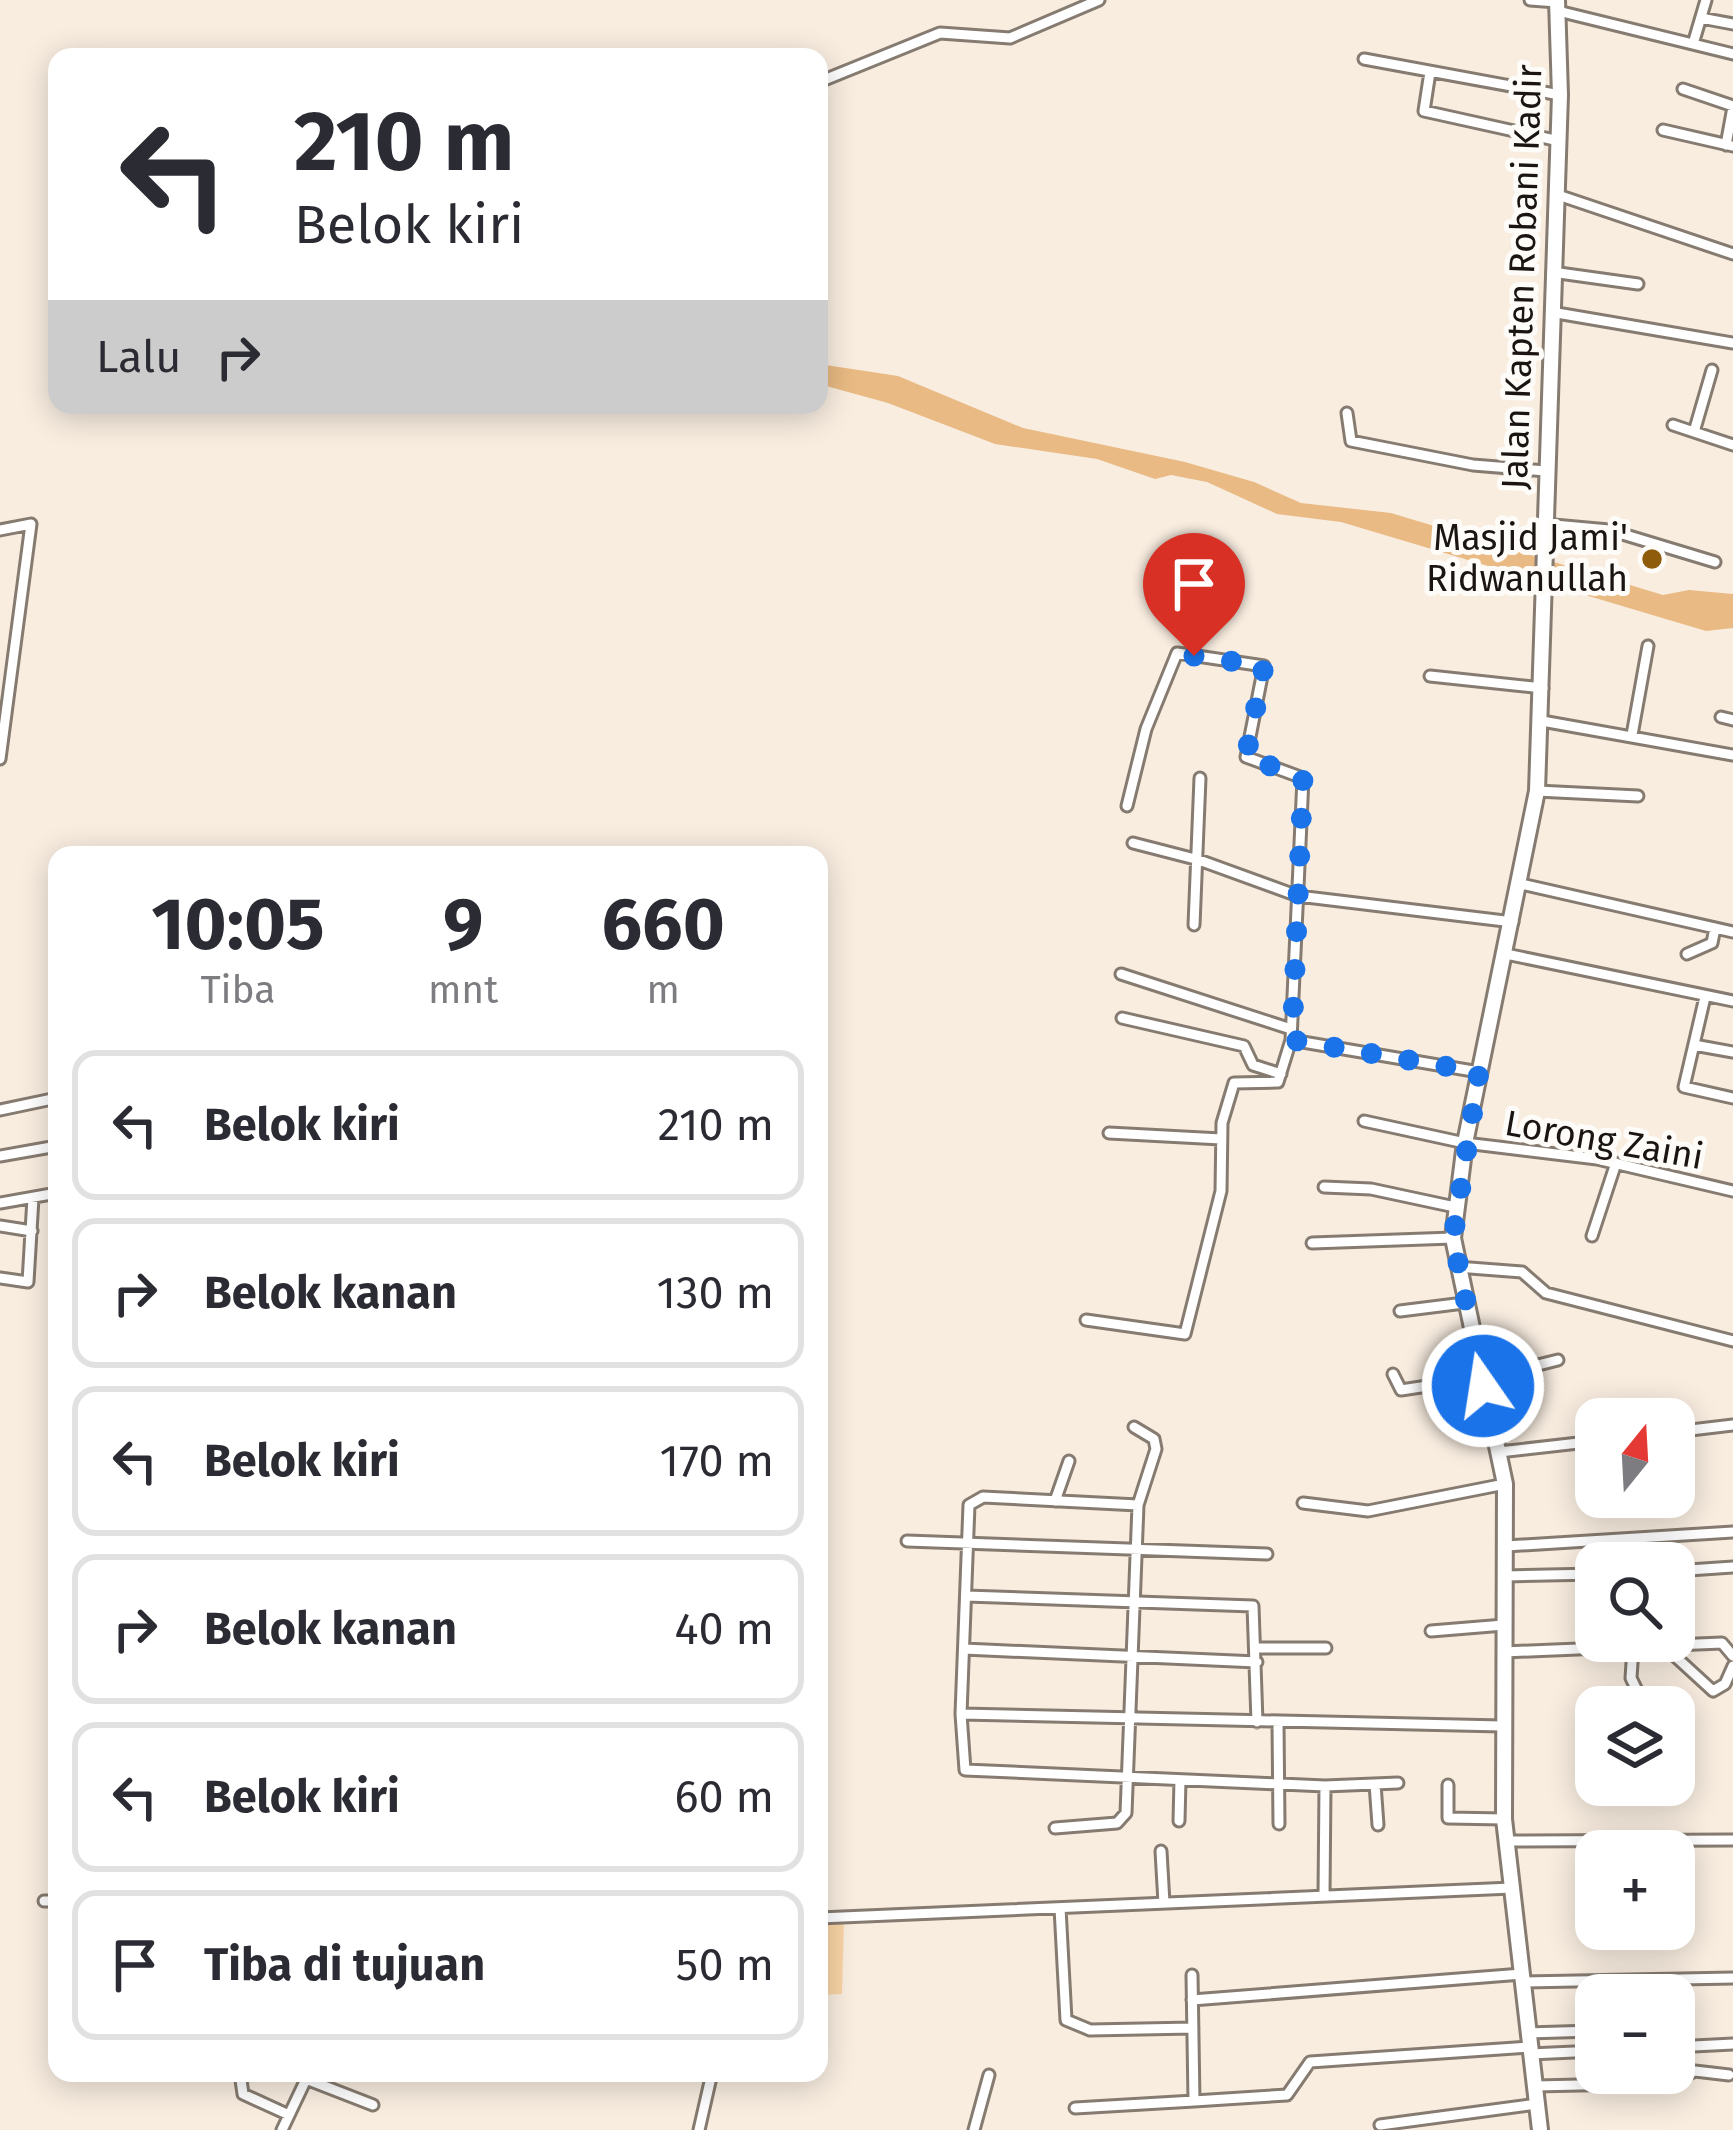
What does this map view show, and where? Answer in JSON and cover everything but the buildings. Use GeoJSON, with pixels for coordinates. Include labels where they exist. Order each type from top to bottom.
{"type":"FeatureCollection","features":[{"type":"Feature","properties":{"kind":"main road","name":"Jalan Kapten Robani Kadir"},"geometry":{"type":"LineString","coordinates":[[1540,2130],[1504,1819],[1505,1484],[1453,1238],[1465,1143],[1514,922],[1537,790],[1559,141],[1557,4]]}},
{"type":"Feature","properties":{"kind":"street"},"geometry":{"type":"LineString","coordinates":[[828,78],[940,33],[1010,38],[1099,0]]}},
{"type":"Feature","properties":{"kind":"street"},"geometry":{"type":"LineString","coordinates":[[1530,0],[1733,53]]}},
{"type":"Feature","properties":{"kind":"street"},"geometry":{"type":"LineString","coordinates":[[1693,44],[1706,0]]}},
{"type":"Feature","properties":{"kind":"street"},"geometry":{"type":"LineString","coordinates":[[1701,18],[1733,24]]}},
{"type":"Feature","properties":{"kind":"street"},"geometry":{"type":"LineString","coordinates":[[1364,59],[1560,95]]}},
{"type":"Feature","properties":{"kind":"street"},"geometry":{"type":"LineString","coordinates":[[1430,72],[1424,111],[1559,141]]}},
{"type":"Feature","properties":{"kind":"street"},"geometry":{"type":"LineString","coordinates":[[1663,130],[1730,145],[1733,107],[1683,89]]}},
{"type":"Feature","properties":{"kind":"street"},"geometry":{"type":"LineString","coordinates":[[1555,194],[1733,254]]}},
{"type":"Feature","properties":{"kind":"street"},"geometry":{"type":"LineString","coordinates":[[1552,272],[1638,284]]}},
{"type":"Feature","properties":{"kind":"street"},"geometry":{"type":"LineString","coordinates":[[1551,312],[1733,343]]}},
{"type":"Feature","properties":{"kind":"street"},"geometry":{"type":"LineString","coordinates":[[1694,432],[1712,370]]}},
{"type":"Feature","properties":{"kind":"street"},"geometry":{"type":"LineString","coordinates":[[1347,413],[1351,441],[1473,465],[1546,471]]}},
{"type":"Feature","properties":{"kind":"street"},"geometry":{"type":"LineString","coordinates":[[1673,425],[1731,444],[1733,430]]}},
{"type":"Feature","properties":{"kind":"street"},"geometry":{"type":"LineString","coordinates":[[0,530],[31,524],[0,759]]}},
{"type":"Feature","properties":{"kind":"street"},"geometry":{"type":"LineString","coordinates":[[1543,524],[1609,530],[1715,562]]}},
{"type":"Feature","properties":{"kind":"street"},"geometry":{"type":"LineString","coordinates":[[1632,735],[1648,646]]}},
{"type":"Feature","properties":{"kind":"street"},"geometry":{"type":"LineString","coordinates":[[1086,1320],[1185,1334],[1221,1191],[1222,1139],[1235,1081],[1271,1085],[1281,1074],[1290,1034],[1302,776],[1251,763],[1246,757],[1264,666],[1177,653],[1146,729],[1127,806]]}},
{"type":"Feature","properties":{"kind":"street"},"geometry":{"type":"LineString","coordinates":[[1430,676],[1543,688]]}},
{"type":"Feature","properties":{"kind":"street"},"geometry":{"type":"LineString","coordinates":[[1542,721],[1733,755]]}},
{"type":"Feature","properties":{"kind":"street"},"geometry":{"type":"LineString","coordinates":[[1194,925],[1200,778]]}},
{"type":"Feature","properties":{"kind":"street"},"geometry":{"type":"LineString","coordinates":[[1537,790],[1638,796]]}},
{"type":"Feature","properties":{"kind":"street"},"geometry":{"type":"LineString","coordinates":[[1133,843],[1199,860],[1298,896],[1514,922]]}},
{"type":"Feature","properties":{"kind":"street"},"geometry":{"type":"LineString","coordinates":[[1521,884],[1733,932]]}},
{"type":"Feature","properties":{"kind":"street"},"geometry":{"type":"LineString","coordinates":[[1687,954],[1712,943],[1715,928]]}},
{"type":"Feature","properties":{"kind":"street"},"geometry":{"type":"LineString","coordinates":[[1506,954],[1733,1001]]}},
{"type":"Feature","properties":{"kind":"street"},"geometry":{"type":"LineString","coordinates":[[1120,974],[1290,1034],[1479,1072]]}},
{"type":"Feature","properties":{"kind":"street"},"geometry":{"type":"LineString","coordinates":[[1706,997],[1685,1089],[1733,1098]]}},
{"type":"Feature","properties":{"kind":"street"},"geometry":{"type":"LineString","coordinates":[[1122,1018],[1244,1046],[1253,1065],[1281,1074]]}},
{"type":"Feature","properties":{"kind":"street"},"geometry":{"type":"LineString","coordinates":[[1694,1045],[1733,1052]]}},
{"type":"Feature","properties":{"kind":"street"},"geometry":{"type":"LineString","coordinates":[[0,1110],[48,1100]]}},
{"type":"Feature","properties":{"kind":"street","name":"Lorong Zaini"},"geometry":{"type":"LineString","coordinates":[[1364,1121],[1465,1143],[1616,1163],[1733,1191]]}},
{"type":"Feature","properties":{"kind":"street"},"geometry":{"type":"LineString","coordinates":[[1109,1133],[1222,1139]]}},
{"type":"Feature","properties":{"kind":"street"},"geometry":{"type":"LineString","coordinates":[[0,1156],[48,1148]]}},
{"type":"Feature","properties":{"kind":"street"},"geometry":{"type":"LineString","coordinates":[[1592,1235],[1616,1163]]}},
{"type":"Feature","properties":{"kind":"street"},"geometry":{"type":"LineString","coordinates":[[1324,1187],[1371,1190],[1455,1207]]}},
{"type":"Feature","properties":{"kind":"street"},"geometry":{"type":"LineString","coordinates":[[0,1203],[48,1195]]}},
{"type":"Feature","properties":{"kind":"street"},"geometry":{"type":"LineString","coordinates":[[28,1300],[33,1198]]}},
{"type":"Feature","properties":{"kind":"street"},"geometry":{"type":"LineString","coordinates":[[0,1226],[32,1232]]}},
{"type":"Feature","properties":{"kind":"street"},"geometry":{"type":"LineString","coordinates":[[1312,1244],[1453,1238]]}},
{"type":"Feature","properties":{"kind":"street"},"geometry":{"type":"LineString","coordinates":[[1457,1267],[1519,1271],[1546,1293],[1733,1341]]}},
{"type":"Feature","properties":{"kind":"street"},"geometry":{"type":"LineString","coordinates":[[0,1278],[28,1282]]}},
{"type":"Feature","properties":{"kind":"street"},"geometry":{"type":"LineString","coordinates":[[1400,1311],[1464,1303]]}},
{"type":"Feature","properties":{"kind":"street"},"geometry":{"type":"LineString","coordinates":[[1393,1374],[1401,1390],[1482,1382],[1558,1360]]}},
{"type":"Feature","properties":{"kind":"street"},"geometry":{"type":"LineString","coordinates":[[1695,1430],[1733,1425]]}},
{"type":"Feature","properties":{"kind":"street"},"geometry":{"type":"LineString","coordinates":[[1055,1828],[1120,1821],[1126,1813],[1138,1505],[1156,1449],[1154,1438],[1134,1427]]}},
{"type":"Feature","properties":{"kind":"street"},"geometry":{"type":"LineString","coordinates":[[1499,1452],[1575,1443]]}},
{"type":"Feature","properties":{"kind":"street"},"geometry":{"type":"LineString","coordinates":[[1055,1502],[1069,1461]]}},
{"type":"Feature","properties":{"kind":"street"},"geometry":{"type":"LineString","coordinates":[[1303,1503],[1368,1511],[1505,1484]]}},
{"type":"Feature","properties":{"kind":"street"},"geometry":{"type":"LineString","coordinates":[[1138,1505],[976,1499],[969,1510],[962,1714],[962,1762],[969,1772],[1325,1786],[1398,1783]]}},
{"type":"Feature","properties":{"kind":"street"},"geometry":{"type":"LineString","coordinates":[[1506,1546],[1733,1532]]}},
{"type":"Feature","properties":{"kind":"street"},"geometry":{"type":"LineString","coordinates":[[907,1541],[1136,1553],[1267,1554]]}},
{"type":"Feature","properties":{"kind":"street"},"geometry":{"type":"LineString","coordinates":[[1695,1570],[1733,1567]]}},
{"type":"Feature","properties":{"kind":"street"},"geometry":{"type":"LineString","coordinates":[[1505,1576],[1575,1574]]}},
{"type":"Feature","properties":{"kind":"street"},"geometry":{"type":"LineString","coordinates":[[966,1596],[1253,1606],[1257,1723]]}},
{"type":"Feature","properties":{"kind":"street"},"geometry":{"type":"LineString","coordinates":[[1431,1631],[1504,1625]]}},
{"type":"Feature","properties":{"kind":"street"},"geometry":{"type":"LineString","coordinates":[[1695,1645],[1722,1643],[1733,1656]]}},
{"type":"Feature","properties":{"kind":"street"},"geometry":{"type":"LineString","coordinates":[[1257,1648],[1326,1648]]}},
{"type":"Feature","properties":{"kind":"street"},"geometry":{"type":"LineString","coordinates":[[964,1649],[1257,1662]]}},
{"type":"Feature","properties":{"kind":"street"},"geometry":{"type":"LineString","coordinates":[[1504,1652],[1575,1650]]}},
{"type":"Feature","properties":{"kind":"street"},"geometry":{"type":"LineString","coordinates":[[1681,1662],[1713,1691],[1725,1684],[1733,1666]]}},
{"type":"Feature","properties":{"kind":"street"},"geometry":{"type":"LineString","coordinates":[[962,1714],[1502,1726]]}},
{"type":"Feature","properties":{"kind":"street"},"geometry":{"type":"LineString","coordinates":[[1278,1723],[1279,1825]]}},
{"type":"Feature","properties":{"kind":"street"},"geometry":{"type":"LineString","coordinates":[[1179,1821],[1180,1780]]}},
{"type":"Feature","properties":{"kind":"street"},"geometry":{"type":"LineString","coordinates":[[1375,1784],[1378,1826]]}},
{"type":"Feature","properties":{"kind":"street"},"geometry":{"type":"LineString","coordinates":[[1448,1785],[1448,1818],[1504,1819]]}},
{"type":"Feature","properties":{"kind":"street"},"geometry":{"type":"LineString","coordinates":[[1324,1895],[1325,1786]]}},
{"type":"Feature","properties":{"kind":"street"},"geometry":{"type":"LineString","coordinates":[[1508,1841],[1733,1840]]}},
{"type":"Feature","properties":{"kind":"street"},"geometry":{"type":"LineString","coordinates":[[1161,1851],[1164,1904]]}},
{"type":"Feature","properties":{"kind":"street"},"geometry":{"type":"LineString","coordinates":[[828,1918],[1512,1888]]}},
{"type":"Feature","properties":{"kind":"street"},"geometry":{"type":"LineString","coordinates":[[1060,1908],[1066,2020],[1090,2030],[1193,2028]]}},
{"type":"Feature","properties":{"kind":"street"},"geometry":{"type":"LineString","coordinates":[[1192,1975],[1194,2101]]}},
{"type":"Feature","properties":{"kind":"street"},"geometry":{"type":"LineString","coordinates":[[1192,2000],[1523,1978],[1733,1978]]}},
{"type":"Feature","properties":{"kind":"street"},"geometry":{"type":"LineString","coordinates":[[1075,2108],[1287,2095],[1310,2062],[1529,2045],[1575,2035]]}},
{"type":"Feature","properties":{"kind":"street"},"geometry":{"type":"LineString","coordinates":[[1695,2046],[1733,2044]]}},
{"type":"Feature","properties":{"kind":"street"},"geometry":{"type":"LineString","coordinates":[[1529,2045],[1575,2049]]}},
{"type":"Feature","properties":{"kind":"street"},"geometry":{"type":"LineString","coordinates":[[1534,2086],[1670,2083],[1695,2071],[1729,2075]]}},
{"type":"Feature","properties":{"kind":"street"},"geometry":{"type":"LineString","coordinates":[[974,2130],[989,2075]]}},
{"type":"Feature","properties":{"kind":"street"},"geometry":{"type":"LineString","coordinates":[[241,2082],[243,2094],[289,2115]]}},
{"type":"Feature","properties":{"kind":"street"},"geometry":{"type":"LineString","coordinates":[[282,2130],[304,2082]]}},
{"type":"Feature","properties":{"kind":"street"},"geometry":{"type":"LineString","coordinates":[[321,2082],[373,2105]]}},
{"type":"Feature","properties":{"kind":"street"},"geometry":{"type":"LineString","coordinates":[[699,2130],[710,2082]]}},
{"type":"Feature","properties":{"kind":"street"},"geometry":{"type":"LineString","coordinates":[[1380,2125],[1537,2104]]}},
{"type":"Feature","properties":{"kind":"shaded area"},"geometry":{"type":"Polygon","coordinates":[[[828,365],[898,376],[1023,428],[1185,462],[1254,482],[1301,503],[1391,513],[1663,595],[1689,590],[1733,594],[1733,628],[1706,631],[1341,522],[1277,514],[1207,482],[1171,475],[1155,479],[1097,459],[995,444],[888,403],[828,386],[828,365]]]}},
{"type":"Feature","properties":{"kind":"shaded area"},"geometry":{"type":"Polygon","coordinates":[[[844,1920],[842,1994],[828,1995],[828,1921],[844,1920]]]}},
{"type":"Feature","properties":{"kind":"place","name":"Masjid Jami' Ridwanullah"},"geometry":{"type":"Point","coordinates":[1652,559]}},
{"type":"Feature","properties":{"kind":"route"},"geometry":{"type":"LineString","coordinates":[[1194,656],[1265,667],[1246,757],[1251,763],[1303,778],[1297,955],[1288,1028],[1292,1040],[1479,1072],[1459,1175],[1453,1238],[1483,1386]]}}]}
